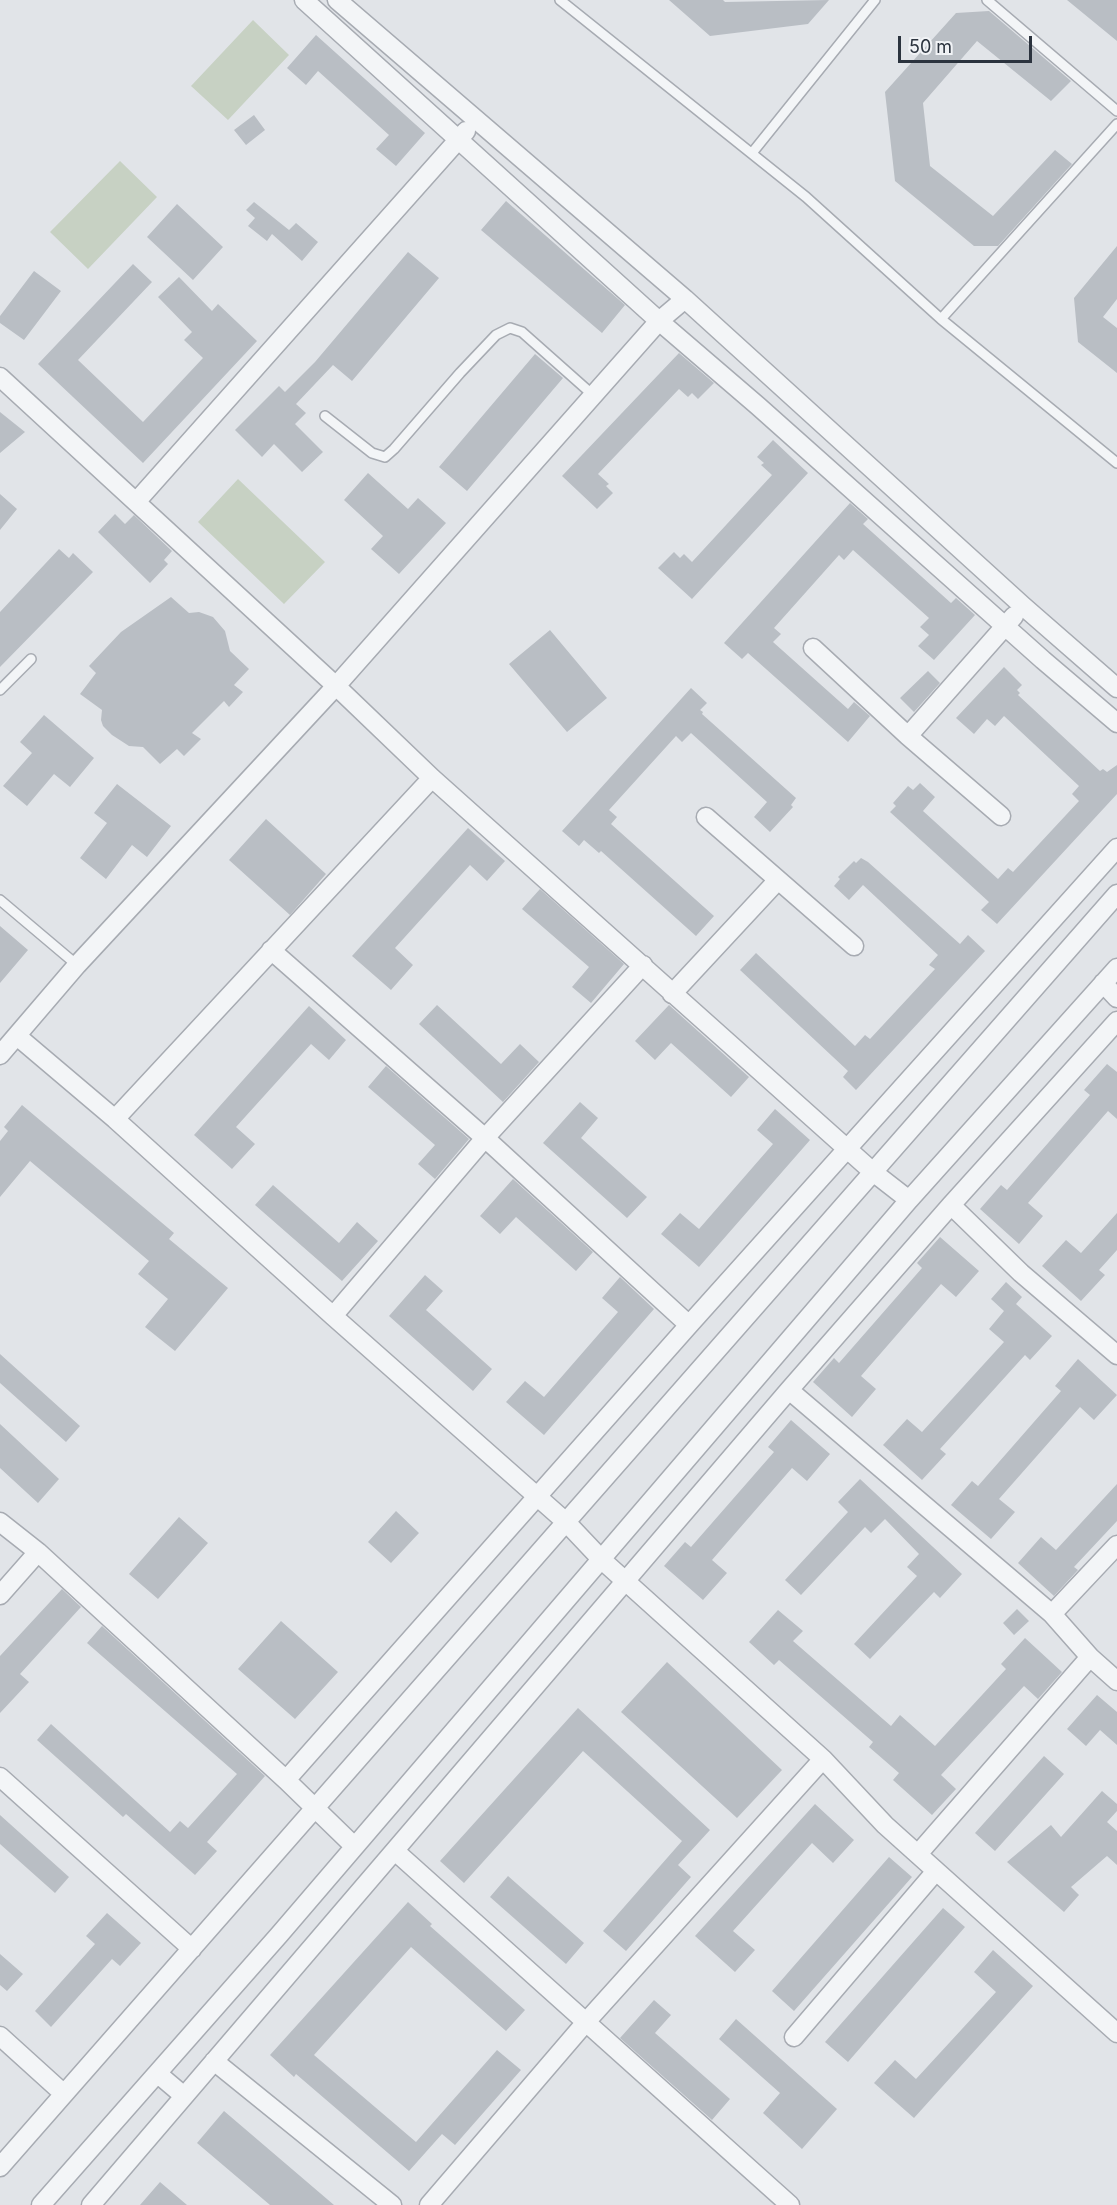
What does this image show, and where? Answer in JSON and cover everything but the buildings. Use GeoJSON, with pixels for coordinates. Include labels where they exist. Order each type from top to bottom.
{"type":"FeatureCollection","features":[{"type":"Feature","properties":{"kind":"street"},"geometry":{"type":"LineString","coordinates":[[304,0],[659,321],[1117,723]]}},
{"type":"Feature","properties":{"kind":"street"},"geometry":{"type":"LineString","coordinates":[[337,0],[685,299],[1023,606],[1117,688]]}},
{"type":"Feature","properties":{"kind":"street"},"geometry":{"type":"LineString","coordinates":[[136,502],[477,118]]}},
{"type":"Feature","properties":{"kind":"street"},"geometry":{"type":"LineString","coordinates":[[0,1055],[77,965],[336,686],[659,321],[685,299]]}},
{"type":"Feature","properties":{"kind":"street"},"geometry":{"type":"LineString","coordinates":[[0,377],[336,686],[432,778],[873,1172],[909,1200]]}},
{"type":"Feature","properties":{"kind":"street"},"geometry":{"type":"LineString","coordinates":[[758,406],[778,383]]}},
{"type":"Feature","properties":{"kind":"street"},"geometry":{"type":"LineString","coordinates":[[908,736],[1023,606]]}},
{"type":"Feature","properties":{"kind":"street"},"geometry":{"type":"LineString","coordinates":[[813,648],[908,736],[1001,816]]}},
{"type":"Feature","properties":{"kind":"street"},"geometry":{"type":"LineString","coordinates":[[115,1119],[432,778]]}},
{"type":"Feature","properties":{"kind":"street"},"geometry":{"type":"LineString","coordinates":[[706,817],[854,946]]}},
{"type":"Feature","properties":{"kind":"street"},"geometry":{"type":"LineString","coordinates":[[286,1779],[1117,848]]}},
{"type":"Feature","properties":{"kind":"street"},"geometry":{"type":"LineString","coordinates":[[672,994],[778,880]]}},
{"type":"Feature","properties":{"kind":"street"},"geometry":{"type":"LineString","coordinates":[[0,2167],[1117,894]]}},
{"type":"Feature","properties":{"kind":"street"},"geometry":{"type":"LineString","coordinates":[[271,950],[485,1138],[689,1325]]}},
{"type":"Feature","properties":{"kind":"street"},"geometry":{"type":"LineString","coordinates":[[333,1316],[485,1138],[643,966]]}},
{"type":"Feature","properties":{"kind":"street"},"geometry":{"type":"LineString","coordinates":[[41,2205],[158,2074],[602,1560],[909,1200],[1117,968]]}},
{"type":"Feature","properties":{"kind":"street"},"geometry":{"type":"LineString","coordinates":[[1103,983],[1117,998]]}},
{"type":"Feature","properties":{"kind":"street"},"geometry":{"type":"LineString","coordinates":[[91,2205],[789,1390],[951,1205],[1117,1021]]}},
{"type":"Feature","properties":{"kind":"street"},"geometry":{"type":"LineString","coordinates":[[16,1036],[115,1119],[566,1522],[602,1560],[823,1759],[885,1825],[1117,2032]]}},
{"type":"Feature","properties":{"kind":"street"},"geometry":{"type":"LineString","coordinates":[[951,1205],[1021,1273],[1117,1355]]}},
{"type":"Feature","properties":{"kind":"street"},"geometry":{"type":"LineString","coordinates":[[789,1390],[1052,1614],[1090,1657],[1117,1681]]}},
{"type":"Feature","properties":{"kind":"street"},"geometry":{"type":"LineString","coordinates":[[0,1522],[38,1552],[286,1779],[354,1846]]}},
{"type":"Feature","properties":{"kind":"street"},"geometry":{"type":"LineString","coordinates":[[1052,1614],[1117,1545]]}},
{"type":"Feature","properties":{"kind":"street"},"geometry":{"type":"LineString","coordinates":[[0,1595],[38,1552]]}},
{"type":"Feature","properties":{"kind":"street"},"geometry":{"type":"LineString","coordinates":[[918,1854],[1090,1657]]}},
{"type":"Feature","properties":{"kind":"street"},"geometry":{"type":"LineString","coordinates":[[429,2205],[586,2022],[823,1759]]}},
{"type":"Feature","properties":{"kind":"street"},"geometry":{"type":"LineString","coordinates":[[0,1778],[192,1949]]}},
{"type":"Feature","properties":{"kind":"street"},"geometry":{"type":"LineString","coordinates":[[395,1851],[790,2205]]}},
{"type":"Feature","properties":{"kind":"street"},"geometry":{"type":"LineString","coordinates":[[794,2037],[936,1870]]}},
{"type":"Feature","properties":{"kind":"street"},"geometry":{"type":"LineString","coordinates":[[0,2036],[64,2094]]}},
{"type":"Feature","properties":{"kind":"street"},"geometry":{"type":"LineString","coordinates":[[214,2061],[392,2205]]}},
{"type":"Feature","properties":{"kind":"street"},"geometry":{"type":"LineString","coordinates":[[158,2074],[184,2096]]}},
{"type":"Feature","properties":{"kind":"lane"},"geometry":{"type":"LineString","coordinates":[[560,0],[806,197],[941,319],[1117,463]]}},
{"type":"Feature","properties":{"kind":"lane"},"geometry":{"type":"LineString","coordinates":[[752,153],[875,0]]}},
{"type":"Feature","properties":{"kind":"lane"},"geometry":{"type":"LineString","coordinates":[[987,0],[1117,111]]}},
{"type":"Feature","properties":{"kind":"lane"},"geometry":{"type":"LineString","coordinates":[[941,319],[1117,124]]}},
{"type":"Feature","properties":{"kind":"lane"},"geometry":{"type":"LineString","coordinates":[[325,416],[372,453],[385,457],[496,335],[510,328],[522,332],[593,395]]}},
{"type":"Feature","properties":{"kind":"lane"},"geometry":{"type":"LineString","coordinates":[[0,690],[31,659]]}},
{"type":"Feature","properties":{"kind":"lane"},"geometry":{"type":"LineString","coordinates":[[0,900],[77,965]]}},
{"type":"Feature","properties":{"kind":"green space"},"geometry":{"type":"Polygon","coordinates":[[[253,20],[289,55],[228,120],[191,86],[253,20]]]}},
{"type":"Feature","properties":{"kind":"green space"},"geometry":{"type":"Polygon","coordinates":[[[120,161],[157,197],[88,269],[50,232],[120,161]]]}},
{"type":"Feature","properties":{"kind":"green space"},"geometry":{"type":"Polygon","coordinates":[[[238,479],[325,562],[284,604],[198,522],[238,479]]]}}]}
